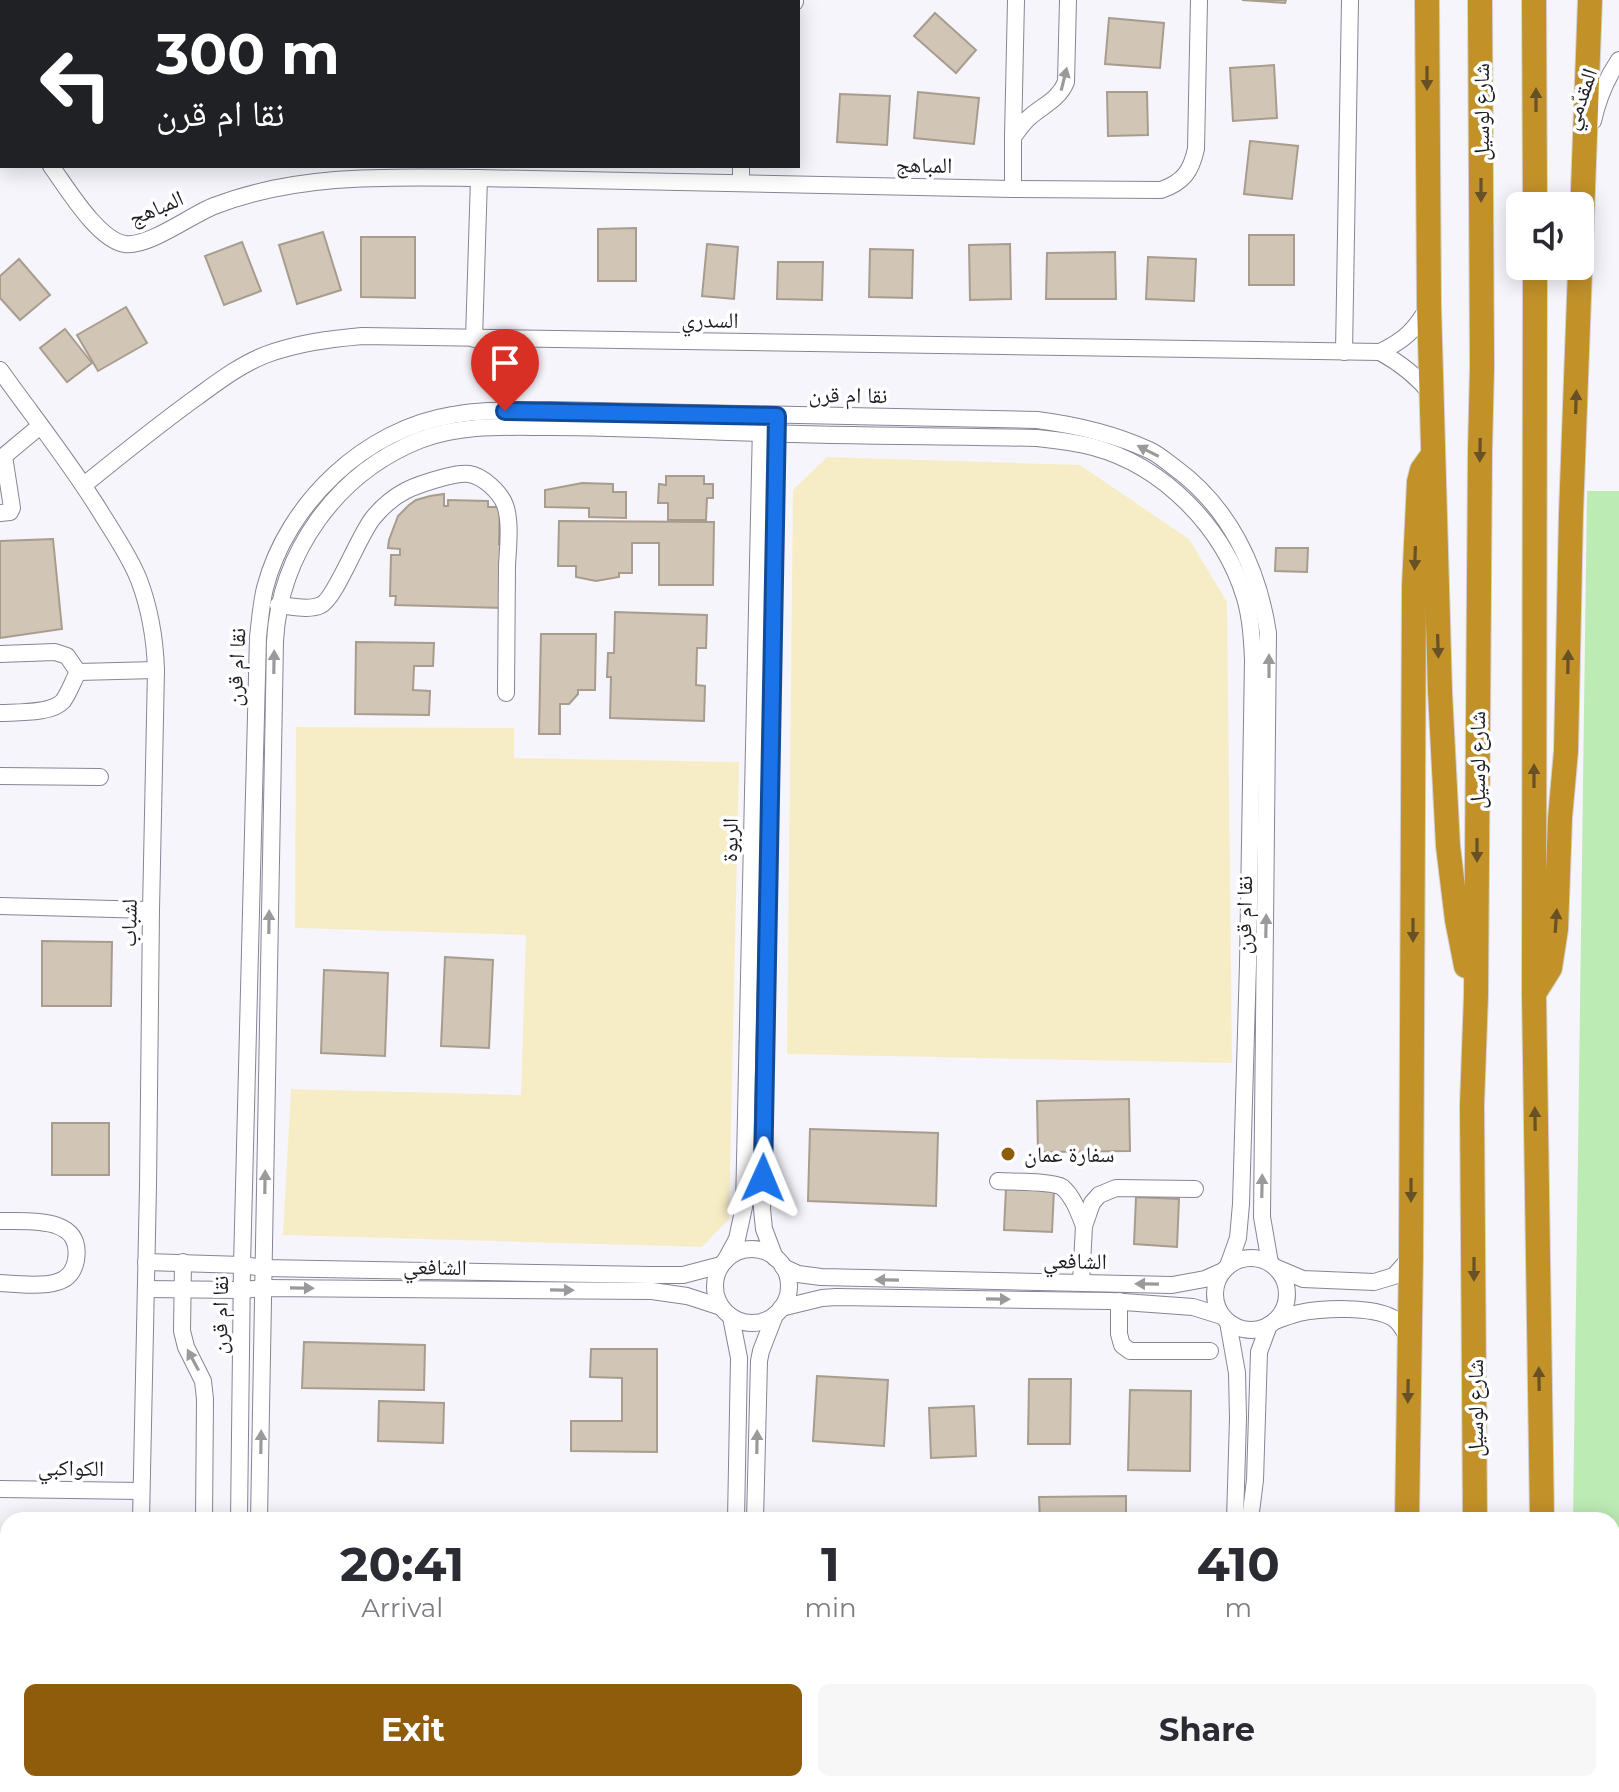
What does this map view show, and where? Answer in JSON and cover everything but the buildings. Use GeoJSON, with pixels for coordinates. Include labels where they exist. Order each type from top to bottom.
{"type":"FeatureCollection","features":[{"type":"Feature","properties":{"kind":"highway"},"geometry":{"type":"LineString","coordinates":[[1427,0],[1429,305],[1440,692],[1448,846],[1465,965],[1476,995]]}},
{"type":"Feature","properties":{"kind":"highway","name":"شارع لوسيل"},"geometry":{"type":"LineString","coordinates":[[1475,1512],[1472,1105],[1476,995],[1482,367],[1480,0]]}},
{"type":"Feature","properties":{"kind":"highway"},"geometry":{"type":"LineString","coordinates":[[1534,0],[1535,192]]}},
{"type":"Feature","properties":{"kind":"highway"},"geometry":{"type":"LineString","coordinates":[[1534,994],[1550,968],[1556,929],[1566,751],[1589,4]]}},
{"type":"Feature","properties":{"kind":"highway"},"geometry":{"type":"LineString","coordinates":[[1535,280],[1534,994],[1542,1512]]}},
{"type":"Feature","properties":{"kind":"highway"},"geometry":{"type":"LineString","coordinates":[[1407,1512],[1414,586],[1419,482],[1422,470],[1432,456]]}},
{"type":"Feature","properties":{"kind":"street"},"geometry":{"type":"LineString","coordinates":[[1013,189],[1016,0]]}},
{"type":"Feature","properties":{"kind":"street"},"geometry":{"type":"LineString","coordinates":[[1013,137],[1026,120],[1057,97],[1066,82],[1068,0]]}},
{"type":"Feature","properties":{"kind":"street","name":"المباهج"},"geometry":{"type":"LineString","coordinates":[[53,168],[97,227],[111,239],[125,244],[140,244],[212,207],[275,187],[405,172],[479,178],[1161,190],[1181,180],[1190,169],[1196,149],[1199,0]]}},
{"type":"Feature","properties":{"kind":"street"},"geometry":{"type":"LineString","coordinates":[[1344,352],[1350,0]]}},
{"type":"Feature","properties":{"kind":"street","name":"المقدّمي"},"geometry":{"type":"LineString","coordinates":[[1585,154],[1597,104],[1609,74],[1619,60]]}},
{"type":"Feature","properties":{"kind":"street"},"geometry":{"type":"LineString","coordinates":[[1014,87],[1042,108]]}},
{"type":"Feature","properties":{"kind":"street"},"geometry":{"type":"LineString","coordinates":[[741,168],[741,183]]}},
{"type":"Feature","properties":{"kind":"street"},"geometry":{"type":"LineString","coordinates":[[474,339],[479,178]]}},
{"type":"Feature","properties":{"kind":"street"},"geometry":{"type":"LineString","coordinates":[[1380,352],[1404,340],[1429,305]]}},
{"type":"Feature","properties":{"kind":"street","name":"السدري"},"geometry":{"type":"LineString","coordinates":[[84,485],[233,371],[263,356],[325,339],[362,336],[1380,352]]}},
{"type":"Feature","properties":{"kind":"street"},"geometry":{"type":"LineString","coordinates":[[1380,352],[1419,379],[1431,394]]}},
{"type":"Feature","properties":{"kind":"street","name":"لشباب"},"geometry":{"type":"LineString","coordinates":[[0,370],[84,485],[126,553],[149,614],[155,648],[141,1512]]}},
{"type":"Feature","properties":{"kind":"street","name":"نقا ام قرن"},"geometry":{"type":"LineString","coordinates":[[239,1512],[242,1265],[258,637],[268,580],[278,553],[298,516],[332,478],[366,451],[405,429],[450,415],[550,410],[1073,442],[1095,447],[1133,463],[1172,489],[1204,523],[1231,563],[1245,599],[1252,631],[1253,660],[1241,1204],[1238,1238],[1225,1268]]}},
{"type":"Feature","properties":{"kind":"street","name":"نقا ام قرن"},"geometry":{"type":"LineString","coordinates":[[259,1512],[274,672],[278,605],[295,556],[337,495],[378,462],[419,441],[445,432],[472,427],[1037,420],[1110,434],[1152,451],[1184,474],[1227,521],[1238,540],[1259,588],[1268,633],[1262,1217],[1274,1266]]}},
{"type":"Feature","properties":{"kind":"street","name":"الربوة"},"geometry":{"type":"LineString","coordinates":[[769,424],[762,1209],[764,1229],[779,1262]]}},
{"type":"Feature","properties":{"kind":"street","name":"الربوة"},"geometry":{"type":"LineString","coordinates":[[723,1263],[737,1239],[744,1207],[769,424]]}},
{"type":"Feature","properties":{"kind":"street"},"geometry":{"type":"LineString","coordinates":[[0,513],[10,512],[12,508],[2,456],[40,426]]}},
{"type":"Feature","properties":{"kind":"street"},"geometry":{"type":"LineString","coordinates":[[278,605],[308,608],[321,605],[331,596],[372,519],[396,495],[420,483],[456,474],[472,474],[495,490],[505,504],[508,533],[506,693]]}},
{"type":"Feature","properties":{"kind":"street"},"geometry":{"type":"LineString","coordinates":[[0,654],[55,652],[67,656],[78,672]]}},
{"type":"Feature","properties":{"kind":"street"},"geometry":{"type":"LineString","coordinates":[[78,672],[156,670]]}},
{"type":"Feature","properties":{"kind":"street"},"geometry":{"type":"LineString","coordinates":[[0,713],[55,706],[63,701],[78,672]]}},
{"type":"Feature","properties":{"kind":"street"},"geometry":{"type":"LineString","coordinates":[[0,776],[100,777]]}},
{"type":"Feature","properties":{"kind":"street"},"geometry":{"type":"LineString","coordinates":[[0,906],[151,910]]}},
{"type":"Feature","properties":{"kind":"street"},"geometry":{"type":"LineString","coordinates":[[998,1181],[1061,1187],[1077,1207],[1084,1226]]}},
{"type":"Feature","properties":{"kind":"street"},"geometry":{"type":"LineString","coordinates":[[1081,1283],[1084,1226],[1092,1203],[1105,1191],[1116,1188],[1195,1189]]}},
{"type":"Feature","properties":{"kind":"street"},"geometry":{"type":"LineString","coordinates":[[0,1221],[59,1225],[74,1239],[77,1253],[75,1267],[68,1277],[58,1282],[0,1283]]}},
{"type":"Feature","properties":{"kind":"street"},"geometry":{"type":"LineString","coordinates":[[736,1512],[739,1358],[726,1312],[716,1297],[715,1286],[716,1275],[723,1263],[733,1254],[755,1249],[766,1252],[779,1262],[788,1277],[789,1288],[759,1361],[755,1512]]}},
{"type":"Feature","properties":{"kind":"street"},"geometry":{"type":"LineString","coordinates":[[1235,1512],[1237,1373],[1225,1319],[1215,1298],[1218,1279],[1225,1268],[1238,1260],[1260,1259],[1303,1279],[1374,1282],[1394,1276],[1411,1257]]}},
{"type":"Feature","properties":{"kind":"street","name":"الشافعي"},"geometry":{"type":"LineString","coordinates":[[146,1262],[264,1268],[650,1275],[683,1275],[723,1263]]}},
{"type":"Feature","properties":{"kind":"street"},"geometry":{"type":"LineString","coordinates":[[183,1262],[182,1331],[186,1347],[203,1381],[205,1399],[204,1512]]}},
{"type":"Feature","properties":{"kind":"street","name":"الشافعي"},"geometry":{"type":"LineString","coordinates":[[779,1262],[798,1274],[821,1277],[1172,1285],[1205,1279],[1225,1268]]}},
{"type":"Feature","properties":{"kind":"street"},"geometry":{"type":"LineString","coordinates":[[1251,1512],[1259,1352],[1272,1323],[1282,1314],[1288,1295],[1283,1276],[1274,1266]]}},
{"type":"Feature","properties":{"kind":"street","name":"الشافعي"},"geometry":{"type":"LineString","coordinates":[[146,1289],[652,1291],[687,1296],[726,1312]]}},
{"type":"Feature","properties":{"kind":"street","name":"الشافعي"},"geometry":{"type":"LineString","coordinates":[[778,1312],[822,1298],[836,1297],[1119,1301],[1185,1306],[1225,1319]]}},
{"type":"Feature","properties":{"kind":"street"},"geometry":{"type":"LineString","coordinates":[[1119,1301],[1119,1334],[1122,1345],[1130,1351],[1210,1351]]}},
{"type":"Feature","properties":{"kind":"street"},"geometry":{"type":"LineString","coordinates":[[1225,1319],[1248,1330],[1259,1329],[1298,1313],[1321,1309],[1375,1312],[1399,1323],[1408,1338]]}},
{"type":"Feature","properties":{"kind":"street"},"geometry":{"type":"LineString","coordinates":[[726,1312],[742,1322],[754,1323],[765,1321],[778,1312]]}},
{"type":"Feature","properties":{"kind":"street","name":"الكواكبي"},"geometry":{"type":"LineString","coordinates":[[0,1489],[141,1491]]}},
{"type":"Feature","properties":{"kind":"green space"},"geometry":{"type":"Polygon","coordinates":[[[1587,491],[1619,491],[1619,1512],[1573,1512],[1587,491]]]}},
{"type":"Feature","properties":{"kind":"sand"},"geometry":{"type":"Polygon","coordinates":[[[827,457],[1080,465],[1189,539],[1227,602],[1232,1063],[787,1054],[793,490],[827,457]]]}},
{"type":"Feature","properties":{"kind":"sand"},"geometry":{"type":"Polygon","coordinates":[[[296,727],[514,728],[514,758],[739,762],[729,1219],[702,1247],[283,1235],[291,1089],[521,1095],[526,935],[295,928],[296,727]]]}},
{"type":"Feature","properties":{"kind":"place","name":"سفارة عمان"},"geometry":{"type":"Point","coordinates":[1008,1154]}},
{"type":"Feature","properties":{"kind":"route"},"geometry":{"type":"LineString","coordinates":[[505,411],[777,416],[763,1178]]}}]}
